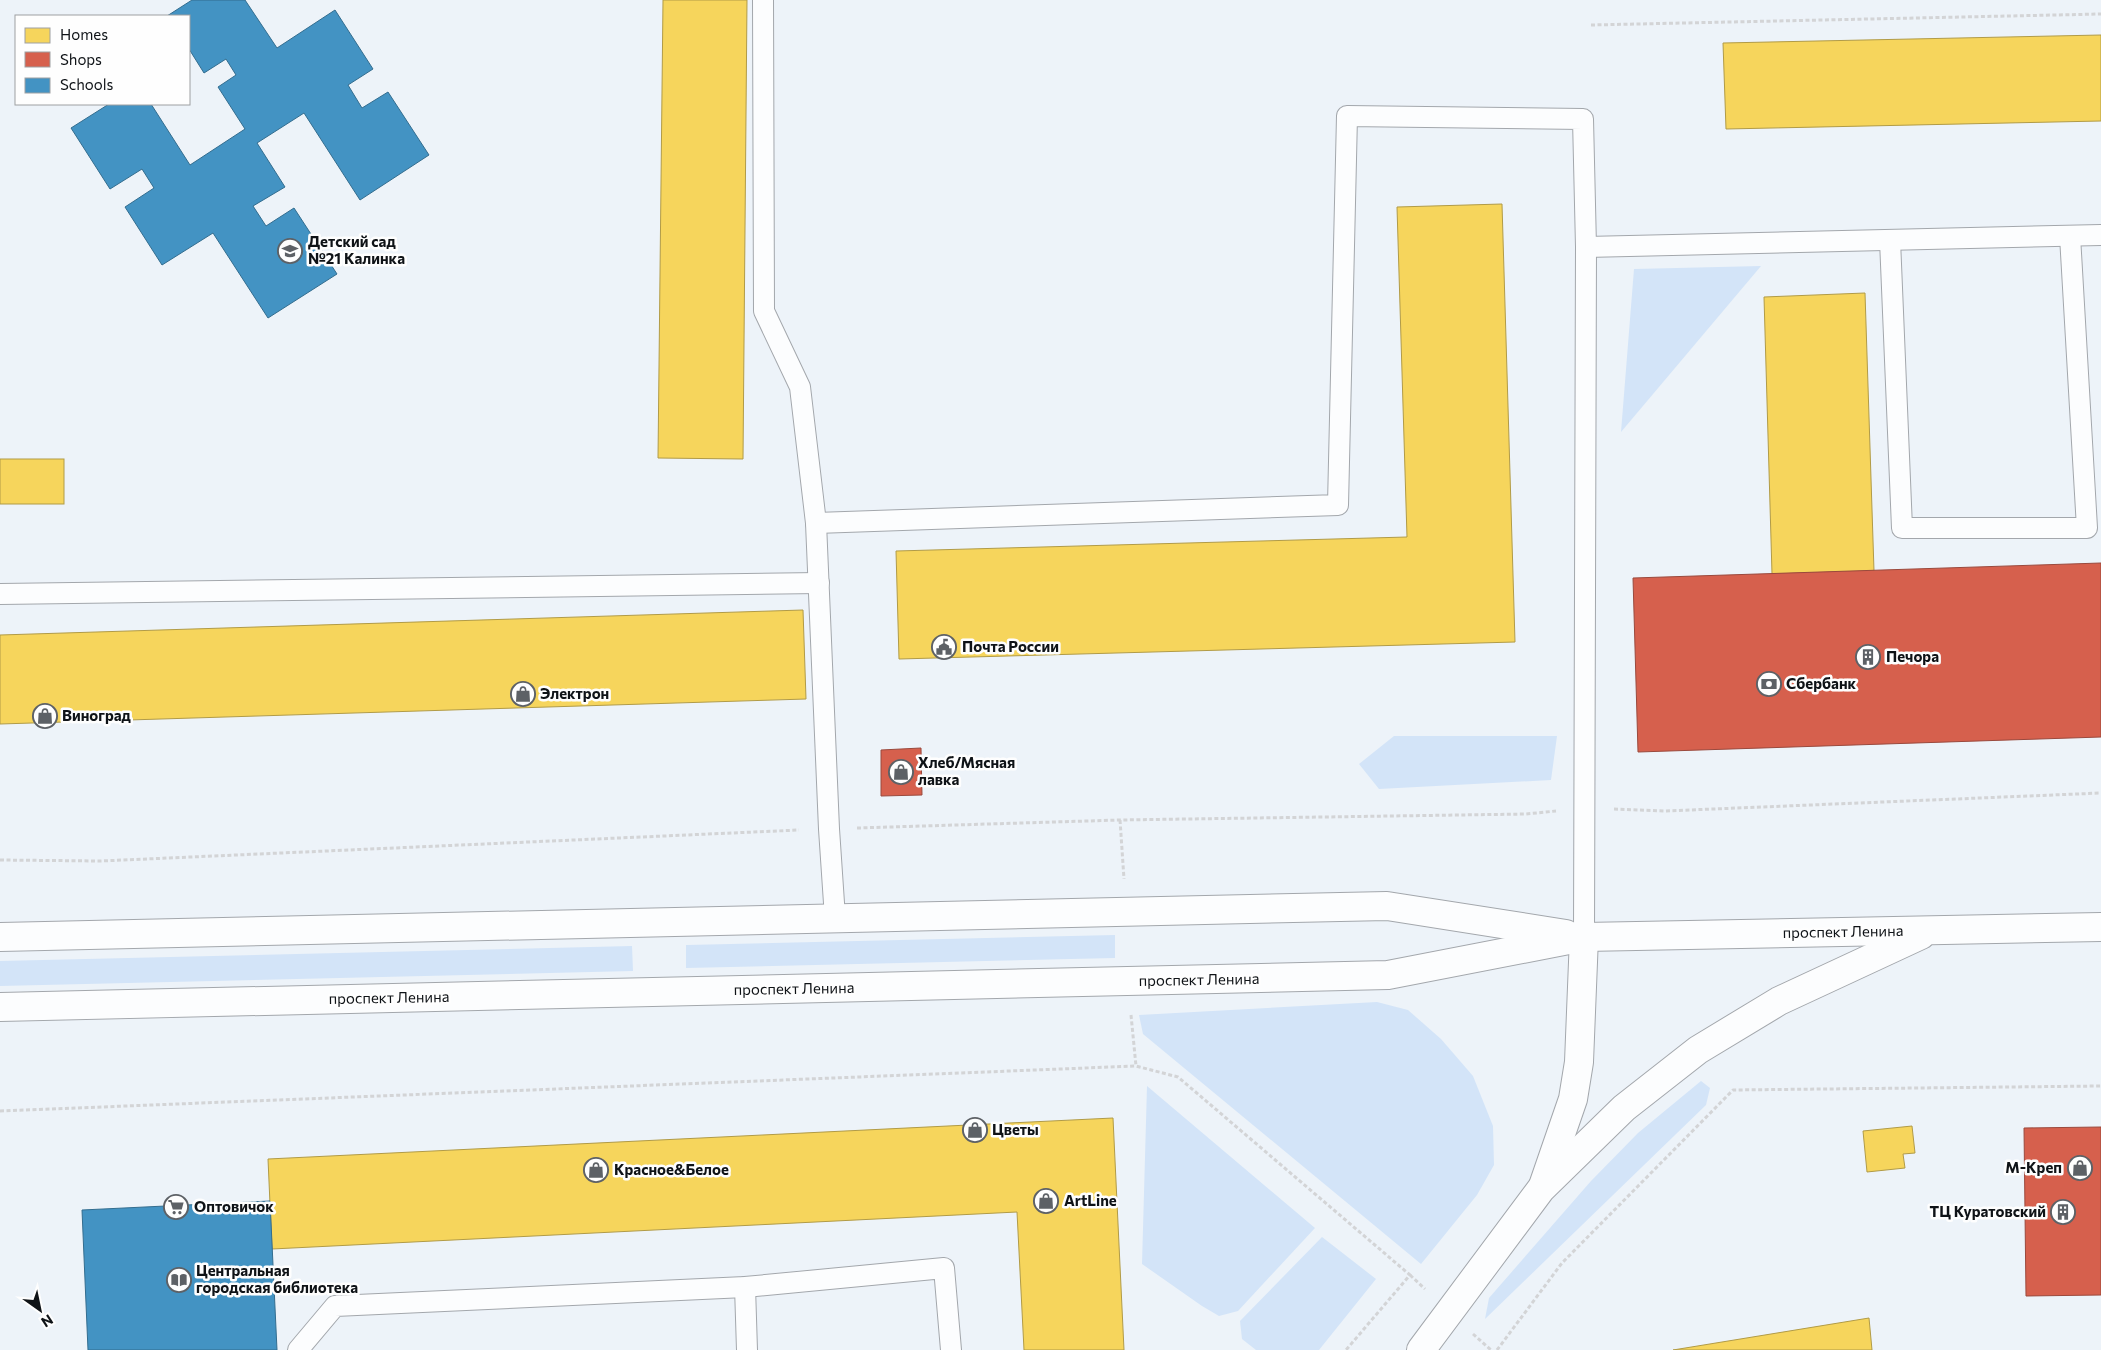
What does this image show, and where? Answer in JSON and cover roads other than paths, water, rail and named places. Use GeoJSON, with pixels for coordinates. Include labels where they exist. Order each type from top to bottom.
{"type":"FeatureCollection","features":[{"type":"Feature","properties":{"kind":"main road","name":"проспект Ленина"},"geometry":{"type":"LineString","coordinates":[[0,937],[1387,906],[1584,937]]}},
{"type":"Feature","properties":{"kind":"main road","name":"проспект Ленина"},"geometry":{"type":"LineString","coordinates":[[0,1007],[1388,975],[1584,937],[2101,927]]}},
{"type":"Feature","properties":{"kind":"main road"},"geometry":{"type":"LineString","coordinates":[[1421,1350],[1542,1189],[1624,1108],[1698,1050],[1779,1001],[1931,930]]}},
{"type":"Feature","properties":{"kind":"main road"},"geometry":{"type":"LineString","coordinates":[[1542,1189],[1572,1099],[1579,1062],[1584,937]]}},
{"type":"Feature","properties":{"kind":"lane"},"geometry":{"type":"LineString","coordinates":[[763,0],[764,311],[800,387],[816,522],[829,829],[835,918]]}},
{"type":"Feature","properties":{"kind":"lane"},"geometry":{"type":"LineString","coordinates":[[816,522],[1338,504],[1347,116],[1583,119],[1586,247],[1584,937]]}},
{"type":"Feature","properties":{"kind":"lane"},"geometry":{"type":"LineString","coordinates":[[1586,247],[2101,235]]}},
{"type":"Feature","properties":{"kind":"lane"},"geometry":{"type":"LineString","coordinates":[[1890,240],[1902,528],[2087,528],[2070,236]]}},
{"type":"Feature","properties":{"kind":"lane"},"geometry":{"type":"LineString","coordinates":[[0,594],[819,583]]}},
{"type":"Feature","properties":{"kind":"lane"},"geometry":{"type":"LineString","coordinates":[[298,1350],[335,1306],[745,1287],[944,1268],[951,1350]]}},
{"type":"Feature","properties":{"kind":"lane"},"geometry":{"type":"LineString","coordinates":[[745,1287],[747,1350]]}},
{"type":"Feature","properties":{"kind":"place","name":"Детский сад №21 Калинка"},"geometry":{"type":"Point","coordinates":[290,251]}},
{"type":"Feature","properties":{"kind":"place","name":"Почта России"},"geometry":{"type":"Point","coordinates":[944,647]}},
{"type":"Feature","properties":{"kind":"place","name":"Печора"},"geometry":{"type":"Point","coordinates":[1868,657]}},
{"type":"Feature","properties":{"kind":"place","name":"Сбербанк"},"geometry":{"type":"Point","coordinates":[1769,684]}},
{"type":"Feature","properties":{"kind":"place","name":"Электрон"},"geometry":{"type":"Point","coordinates":[523,694]}},
{"type":"Feature","properties":{"kind":"place","name":"Виноград"},"geometry":{"type":"Point","coordinates":[45,716]}},
{"type":"Feature","properties":{"kind":"place","name":"Хлеб/Мясная лавка"},"geometry":{"type":"Point","coordinates":[901,772]}},
{"type":"Feature","properties":{"kind":"place","name":"Цветы"},"geometry":{"type":"Point","coordinates":[975,1130]}},
{"type":"Feature","properties":{"kind":"place","name":"М-Креп"},"geometry":{"type":"Point","coordinates":[2080,1168]}},
{"type":"Feature","properties":{"kind":"place","name":"Красное&Белое"},"geometry":{"type":"Point","coordinates":[596,1170]}},
{"type":"Feature","properties":{"kind":"place","name":"ArtLine"},"geometry":{"type":"Point","coordinates":[1046,1201]}},
{"type":"Feature","properties":{"kind":"place","name":"Оптовичок"},"geometry":{"type":"Point","coordinates":[176,1207]}},
{"type":"Feature","properties":{"kind":"place","name":"ТЦ Куратовский"},"geometry":{"type":"Point","coordinates":[2063,1212]}},
{"type":"Feature","properties":{"kind":"place","name":"Центральная городская библиотека"},"geometry":{"type":"Point","coordinates":[179,1280]}}]}
